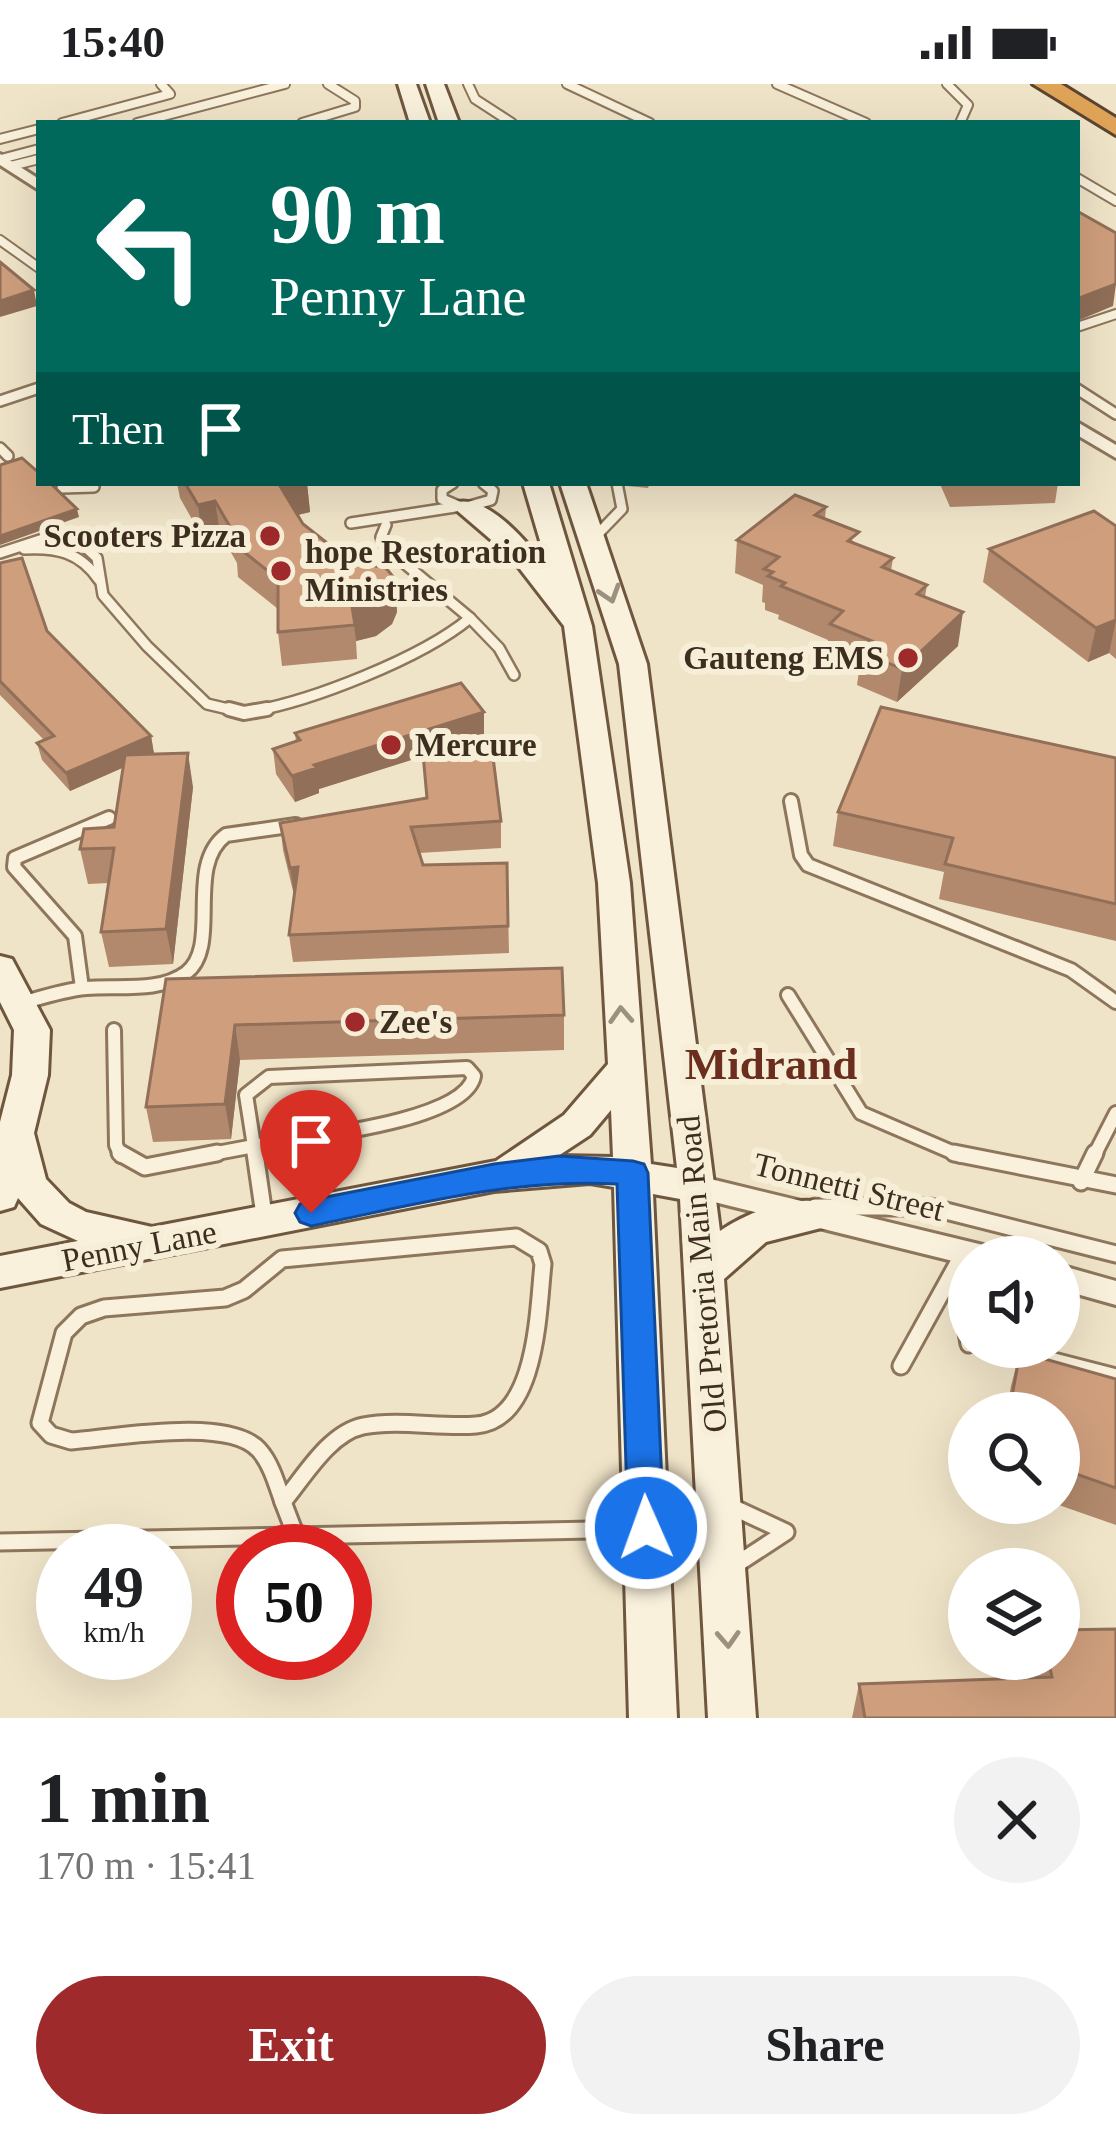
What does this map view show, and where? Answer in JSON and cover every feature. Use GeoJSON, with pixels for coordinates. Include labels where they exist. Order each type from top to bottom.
{"type":"FeatureCollection","features":[{"type":"Feature","properties":{"kind":"highway"},"geometry":{"type":"LineString","coordinates":[[1015,84],[1071,120]]}},
{"type":"Feature","properties":{"kind":"highway"},"geometry":{"type":"LineString","coordinates":[[1045,84],[1116,128]]}},
{"type":"Feature","properties":{"kind":"highway"},"geometry":{"type":"LineString","coordinates":[[1080,126],[1116,149]]}},
{"type":"Feature","properties":{"kind":"main road"},"geometry":{"type":"LineString","coordinates":[[407,84],[419,120]]}},
{"type":"Feature","properties":{"kind":"main road"},"geometry":{"type":"LineString","coordinates":[[435,84],[448,120]]}},
{"type":"Feature","properties":{"kind":"main road","name":"Old Pretoria Main Road"},"geometry":{"type":"LineString","coordinates":[[537,486],[578,626],[614,883],[633,1173],[653,1718]]}},
{"type":"Feature","properties":{"kind":"main road","name":"Old Pretoria Main Road"},"geometry":{"type":"LineString","coordinates":[[574,486],[633,664],[698,1186],[722,1502],[732,1718]]}},
{"type":"Feature","properties":{"kind":"main road"},"geometry":{"type":"LineString","coordinates":[[458,499],[519,550],[578,626]]}},
{"type":"Feature","properties":{"kind":"main road"},"geometry":{"type":"LineString","coordinates":[[0,968],[32,1030],[30,1075],[0,1196]]}},
{"type":"Feature","properties":{"kind":"main road"},"geometry":{"type":"LineString","coordinates":[[494,1176],[542,1151],[577,1125],[624,1069]]}},
{"type":"Feature","properties":{"kind":"main road"},"geometry":{"type":"LineString","coordinates":[[19,1131],[20,1165],[33,1196],[59,1217],[103,1234],[171,1240]]}},
{"type":"Feature","properties":{"kind":"main road","name":"Penny Lane"},"geometry":{"type":"LineString","coordinates":[[0,1272],[494,1176],[559,1168],[633,1173],[698,1186]]}},
{"type":"Feature","properties":{"kind":"main road"},"geometry":{"type":"LineString","coordinates":[[705,1273],[728,1243],[746,1230],[799,1211]]}},
{"type":"Feature","properties":{"kind":"street"},"geometry":{"type":"LineString","coordinates":[[4,161],[36,184]]}},
{"type":"Feature","properties":{"kind":"street"},"geometry":{"type":"LineString","coordinates":[[1080,429],[1116,453]]}},
{"type":"Feature","properties":{"kind":"street","name":"Tonnetti Street"},"geometry":{"type":"LineString","coordinates":[[698,1186],[948,1254]]}},
{"type":"Feature","properties":{"kind":"street"},"geometry":{"type":"LineString","coordinates":[[1080,1283],[1116,1293]]}},
{"type":"Feature","properties":{"kind":"lane"},"geometry":{"type":"LineString","coordinates":[[73,120],[170,94],[160,84]]}},
{"type":"Feature","properties":{"kind":"lane"},"geometry":{"type":"LineString","coordinates":[[148,120],[285,84]]}},
{"type":"Feature","properties":{"kind":"lane"},"geometry":{"type":"LineString","coordinates":[[311,120],[355,106],[355,101],[328,84]]}},
{"type":"Feature","properties":{"kind":"lane"},"geometry":{"type":"LineString","coordinates":[[468,84],[475,99],[507,120]]}},
{"type":"Feature","properties":{"kind":"lane"},"geometry":{"type":"LineString","coordinates":[[567,84],[644,120]]}},
{"type":"Feature","properties":{"kind":"lane"},"geometry":{"type":"LineString","coordinates":[[777,84],[859,120]]}},
{"type":"Feature","properties":{"kind":"lane"},"geometry":{"type":"LineString","coordinates":[[947,84],[968,105],[961,120]]}},
{"type":"Feature","properties":{"kind":"lane"},"geometry":{"type":"LineString","coordinates":[[0,139],[36,130]]}},
{"type":"Feature","properties":{"kind":"lane"},"geometry":{"type":"LineString","coordinates":[[4,161],[36,150]]}},
{"type":"Feature","properties":{"kind":"lane"},"geometry":{"type":"LineString","coordinates":[[4,161],[36,159]]}},
{"type":"Feature","properties":{"kind":"lane"},"geometry":{"type":"LineString","coordinates":[[1080,180],[1116,201]]}},
{"type":"Feature","properties":{"kind":"lane"},"geometry":{"type":"LineString","coordinates":[[0,240],[36,266]]}},
{"type":"Feature","properties":{"kind":"lane"},"geometry":{"type":"LineString","coordinates":[[1080,326],[1116,314]]}},
{"type":"Feature","properties":{"kind":"lane"},"geometry":{"type":"LineString","coordinates":[[0,400],[36,389]]}},
{"type":"Feature","properties":{"kind":"lane"},"geometry":{"type":"LineString","coordinates":[[1080,391],[1116,414]]}},
{"type":"Feature","properties":{"kind":"lane"},"geometry":{"type":"LineString","coordinates":[[441,495],[491,500],[493,491],[487,486]]}},
{"type":"Feature","properties":{"kind":"lane"},"geometry":{"type":"LineString","coordinates":[[592,541],[622,509],[617,486]]}},
{"type":"Feature","properties":{"kind":"lane"},"geometry":{"type":"LineString","coordinates":[[62,488],[94,487]]}},
{"type":"Feature","properties":{"kind":"lane"},"geometry":{"type":"LineString","coordinates":[[441,495],[458,499]]}},
{"type":"Feature","properties":{"kind":"lane"},"geometry":{"type":"LineString","coordinates":[[418,513],[441,495]]}},
{"type":"Feature","properties":{"kind":"lane"},"geometry":{"type":"LineString","coordinates":[[351,523],[386,525],[458,499]]}},
{"type":"Feature","properties":{"kind":"lane"},"geometry":{"type":"LineString","coordinates":[[386,525],[381,537],[386,548],[470,618],[499,648],[514,675]]}},
{"type":"Feature","properties":{"kind":"lane"},"geometry":{"type":"LineString","coordinates":[[2,552],[61,549],[86,562],[103,595],[126,624],[207,704],[244,713],[287,706],[446,638],[470,618]]}},
{"type":"Feature","properties":{"kind":"lane"},"geometry":{"type":"LineString","coordinates":[[791,801],[801,855],[808,865],[1071,970],[1116,1002]]}},
{"type":"Feature","properties":{"kind":"lane"},"geometry":{"type":"LineString","coordinates":[[82,988],[75,936],[14,867],[16,858],[109,818]]}},
{"type":"Feature","properties":{"kind":"lane"},"geometry":{"type":"LineString","coordinates":[[21,1003],[82,988],[159,983],[187,972],[200,950],[207,880],[218,841],[226,835],[303,824]]}},
{"type":"Feature","properties":{"kind":"lane"},"geometry":{"type":"LineString","coordinates":[[788,995],[861,1113],[945,1153],[1116,1185]]}},
{"type":"Feature","properties":{"kind":"lane"},"geometry":{"type":"LineString","coordinates":[[114,1030],[116,1145],[122,1158],[145,1167],[257,1148],[431,1113],[460,1099],[475,1076],[467,1068],[269,1077],[246,1095],[257,1148],[265,1222]]}},
{"type":"Feature","properties":{"kind":"lane"},"geometry":{"type":"LineString","coordinates":[[1081,1182],[1116,1113]]}},
{"type":"Feature","properties":{"kind":"lane"},"geometry":{"type":"LineString","coordinates":[[799,1211],[930,1207],[1116,1254]]}},
{"type":"Feature","properties":{"kind":"lane"},"geometry":{"type":"LineString","coordinates":[[282,1503],[330,1445],[361,1426],[483,1425],[502,1417],[524,1392],[543,1264],[539,1251],[516,1237],[282,1259],[268,1264],[253,1285],[229,1297],[87,1310],[72,1321],[64,1334],[40,1423],[51,1435],[71,1441],[220,1432],[244,1437],[258,1448],[291,1524]]}},
{"type":"Feature","properties":{"kind":"lane"},"geometry":{"type":"LineString","coordinates":[[901,1366],[948,1292]]}},
{"type":"Feature","properties":{"kind":"lane"},"geometry":{"type":"LineString","coordinates":[[1080,1368],[1116,1377]]}},
{"type":"Feature","properties":{"kind":"lane"},"geometry":{"type":"LineString","coordinates":[[722,1502],[786,1532],[725,1572]]}},
{"type":"Feature","properties":{"kind":"lane"},"geometry":{"type":"LineString","coordinates":[[372,1534],[646,1528]]}},
{"type":"Feature","properties":{"kind":"lane"},"geometry":{"type":"LineString","coordinates":[[0,1542],[216,1538]]}},
{"type":"Feature","properties":{"kind":"building"},"geometry":{"type":"Polygon","coordinates":[[[1080,213],[1116,233],[1116,284],[1080,298],[1080,213]]]}},
{"type":"Feature","properties":{"kind":"building"},"geometry":{"type":"Polygon","coordinates":[[[0,262],[34,290],[0,301],[0,262]]]}},
{"type":"Feature","properties":{"kind":"building"},"geometry":{"type":"Polygon","coordinates":[[[22,458],[36,470],[36,486],[53,486],[77,509],[0,536],[0,465],[22,458]]]}},
{"type":"Feature","properties":{"kind":"building"},"geometry":{"type":"Polygon","coordinates":[[[187,486],[280,486],[303,524],[350,561],[386,568],[395,579],[390,590],[373,603],[352,607],[355,625],[278,632],[278,579],[234,544],[233,532],[215,501],[198,505],[187,486]]]}},
{"type":"Feature","properties":{"kind":"building"},"geometry":{"type":"Polygon","coordinates":[[[795,495],[826,507],[815,515],[859,532],[848,541],[893,558],[882,567],[927,585],[917,594],[963,612],[902,669],[861,651],[872,641],[830,624],[843,611],[781,586],[785,583],[768,576],[773,572],[764,569],[779,557],[737,540],[795,495]]]}},
{"type":"Feature","properties":{"kind":"building"},"geometry":{"type":"Polygon","coordinates":[[[1094,511],[1116,526],[1116,620],[1096,628],[989,549],[1094,511]]]}},
{"type":"Feature","properties":{"kind":"building"},"geometry":{"type":"Polygon","coordinates":[[[22,558],[47,631],[151,736],[66,773],[37,743],[54,736],[0,681],[0,563],[22,558]]]}},
{"type":"Feature","properties":{"kind":"building"},"geometry":{"type":"Polygon","coordinates":[[[461,683],[484,712],[292,776],[273,749],[300,740],[295,733],[461,683]]]}},
{"type":"Feature","properties":{"kind":"building"},"geometry":{"type":"Polygon","coordinates":[[[881,707],[1116,758],[1116,904],[945,864],[953,838],[838,812],[881,707]]]}},
{"type":"Feature","properties":{"kind":"building"},"geometry":{"type":"Polygon","coordinates":[[[492,749],[501,821],[411,827],[423,865],[507,863],[508,926],[289,935],[298,867],[290,868],[280,823],[427,798],[423,754],[492,749]]]}},
{"type":"Feature","properties":{"kind":"building"},"geometry":{"type":"Polygon","coordinates":[[[188,753],[166,929],[101,932],[114,848],[80,849],[84,829],[114,827],[125,755],[188,753]]]}},
{"type":"Feature","properties":{"kind":"building"},"geometry":{"type":"Polygon","coordinates":[[[562,968],[564,1015],[235,1025],[225,1104],[146,1107],[166,979],[562,968]]]}},
{"type":"Feature","properties":{"kind":"building"},"geometry":{"type":"Polygon","coordinates":[[[1017,1368],[1077,1368],[1116,1379],[1116,1488],[1080,1475],[1080,1392],[1013,1392],[1017,1368]]]}},
{"type":"Feature","properties":{"kind":"building"},"geometry":{"type":"Polygon","coordinates":[[[1116,1629],[1116,1718],[865,1718],[859,1684],[1080,1680],[1080,1630],[1116,1629]]]}},
{"type":"Feature","properties":{"kind":"place","name":"Scooters Pizza"},"geometry":{"type":"Point","coordinates":[270,536]}},
{"type":"Feature","properties":{"kind":"place","name":"hope Restoration Ministries"},"geometry":{"type":"Point","coordinates":[281,571]}},
{"type":"Feature","properties":{"kind":"place","name":"Gauteng EMS"},"geometry":{"type":"Point","coordinates":[908,658]}},
{"type":"Feature","properties":{"kind":"place","name":"Mercure"},"geometry":{"type":"Point","coordinates":[391,745]}},
{"type":"Feature","properties":{"kind":"place","name":"Zee's"},"geometry":{"type":"Point","coordinates":[355,1022]}},
{"type":"Feature","properties":{"kind":"district","name":"Midrand"},"geometry":{"type":"Point","coordinates":[771,1064]}},
{"type":"Feature","properties":{"kind":"route"},"geometry":{"type":"LineString","coordinates":[[311,1213],[494,1176],[559,1168],[633,1173],[646,1528]]}}]}
